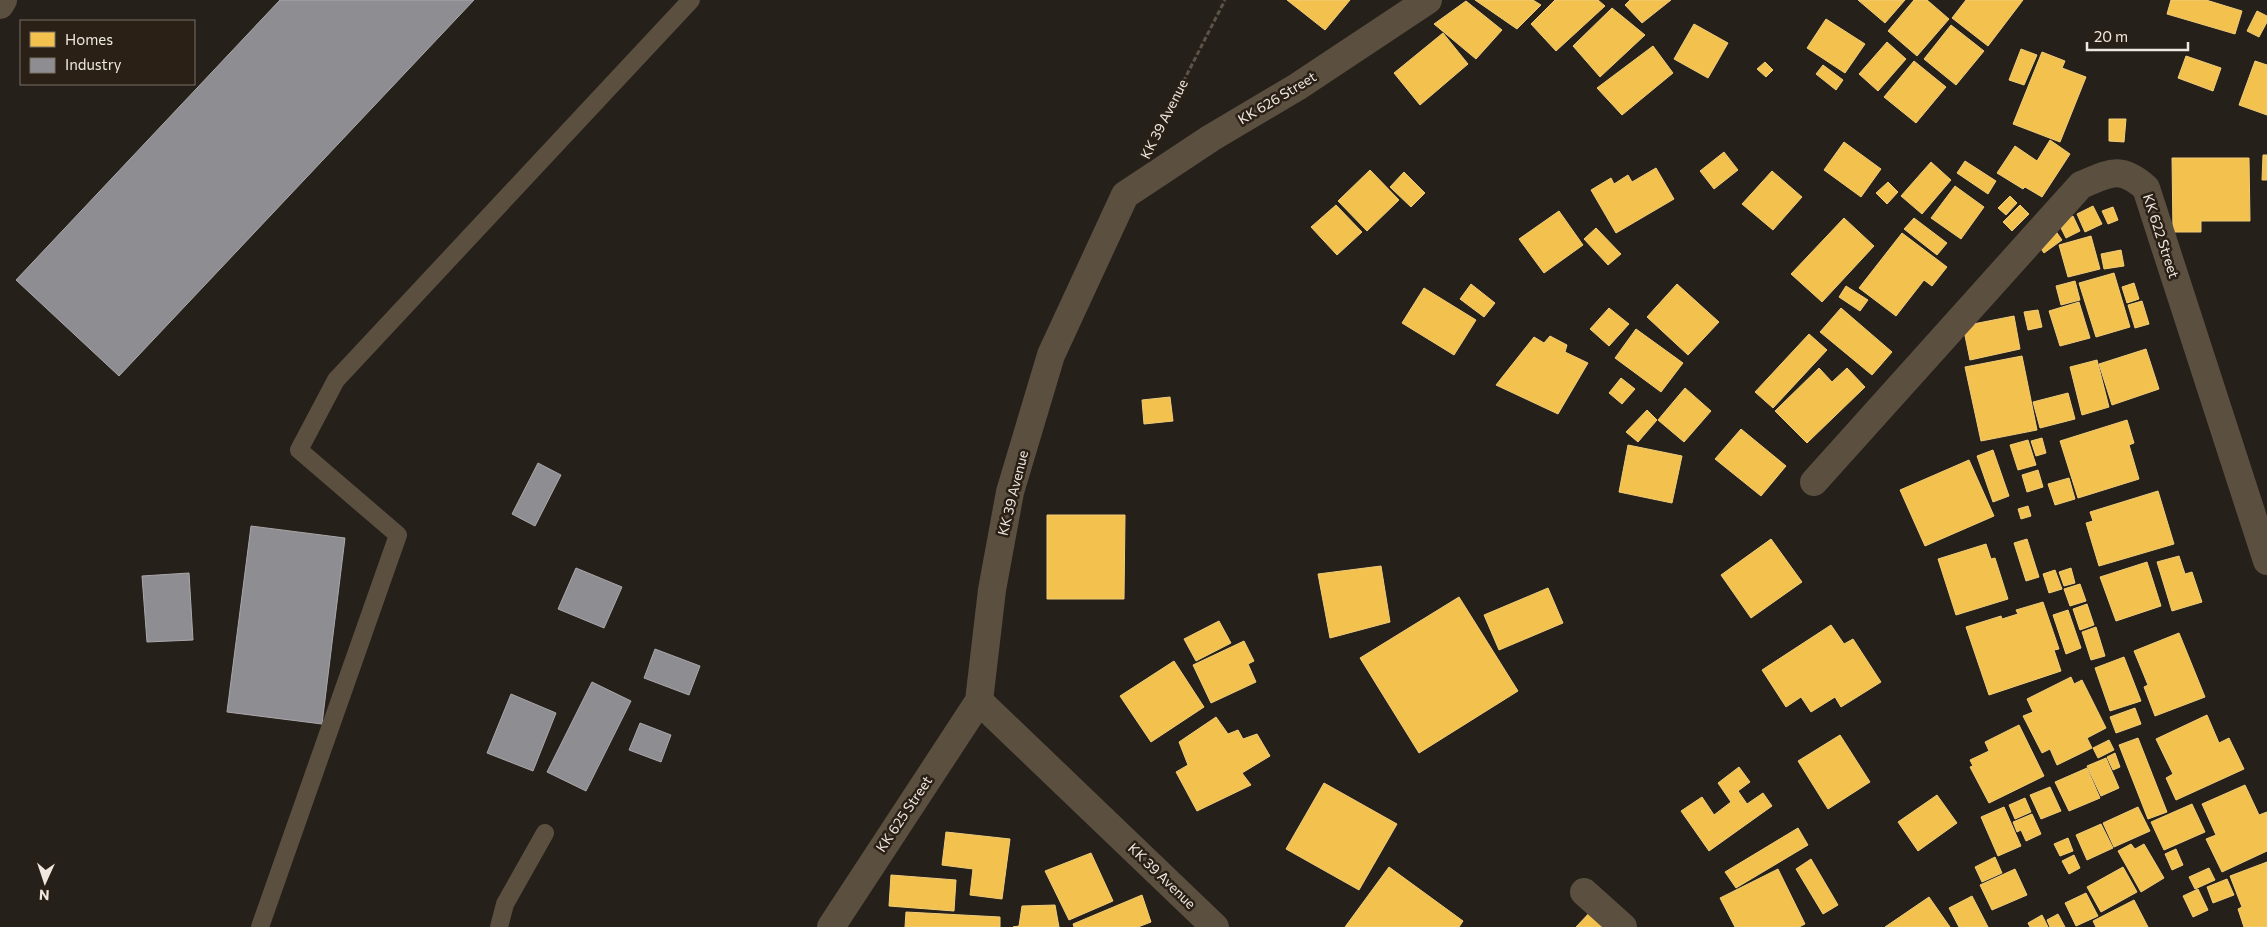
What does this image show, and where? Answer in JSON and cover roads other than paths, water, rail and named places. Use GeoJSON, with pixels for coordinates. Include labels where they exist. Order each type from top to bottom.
{"type":"FeatureCollection","features":[{"type":"Feature","properties":{"kind":"street"},"geometry":{"type":"LineString","coordinates":[[0,5],[3,0]]}},
{"type":"Feature","properties":{"kind":"street","name":"KK 626 Street"},"geometry":{"type":"LineString","coordinates":[[1125,195],[1211,138],[1297,87],[1428,0]]}},
{"type":"Feature","properties":{"kind":"street","name":"KK 622 Street"},"geometry":{"type":"LineString","coordinates":[[1814,482],[2081,185],[2112,173],[2132,175],[2146,188],[2267,561]]}},
{"type":"Feature","properties":{"kind":"street","name":"KK 39 Avenue"},"geometry":{"type":"LineString","coordinates":[[1125,195],[1051,354],[1013,482],[992,590],[978,701],[1208,924]]}},
{"type":"Feature","properties":{"kind":"street","name":"KK 625 Street"},"geometry":{"type":"LineString","coordinates":[[830,927],[978,701]]}},
{"type":"Feature","properties":{"kind":"street"},"geometry":{"type":"LineString","coordinates":[[1584,892],[1623,927]]}},
{"type":"Feature","properties":{"kind":"lane"},"geometry":{"type":"LineString","coordinates":[[260,927],[398,535],[298,450],[336,380],[691,0]]}},
{"type":"Feature","properties":{"kind":"lane"},"geometry":{"type":"LineString","coordinates":[[499,927],[505,904],[545,833]]}}]}
